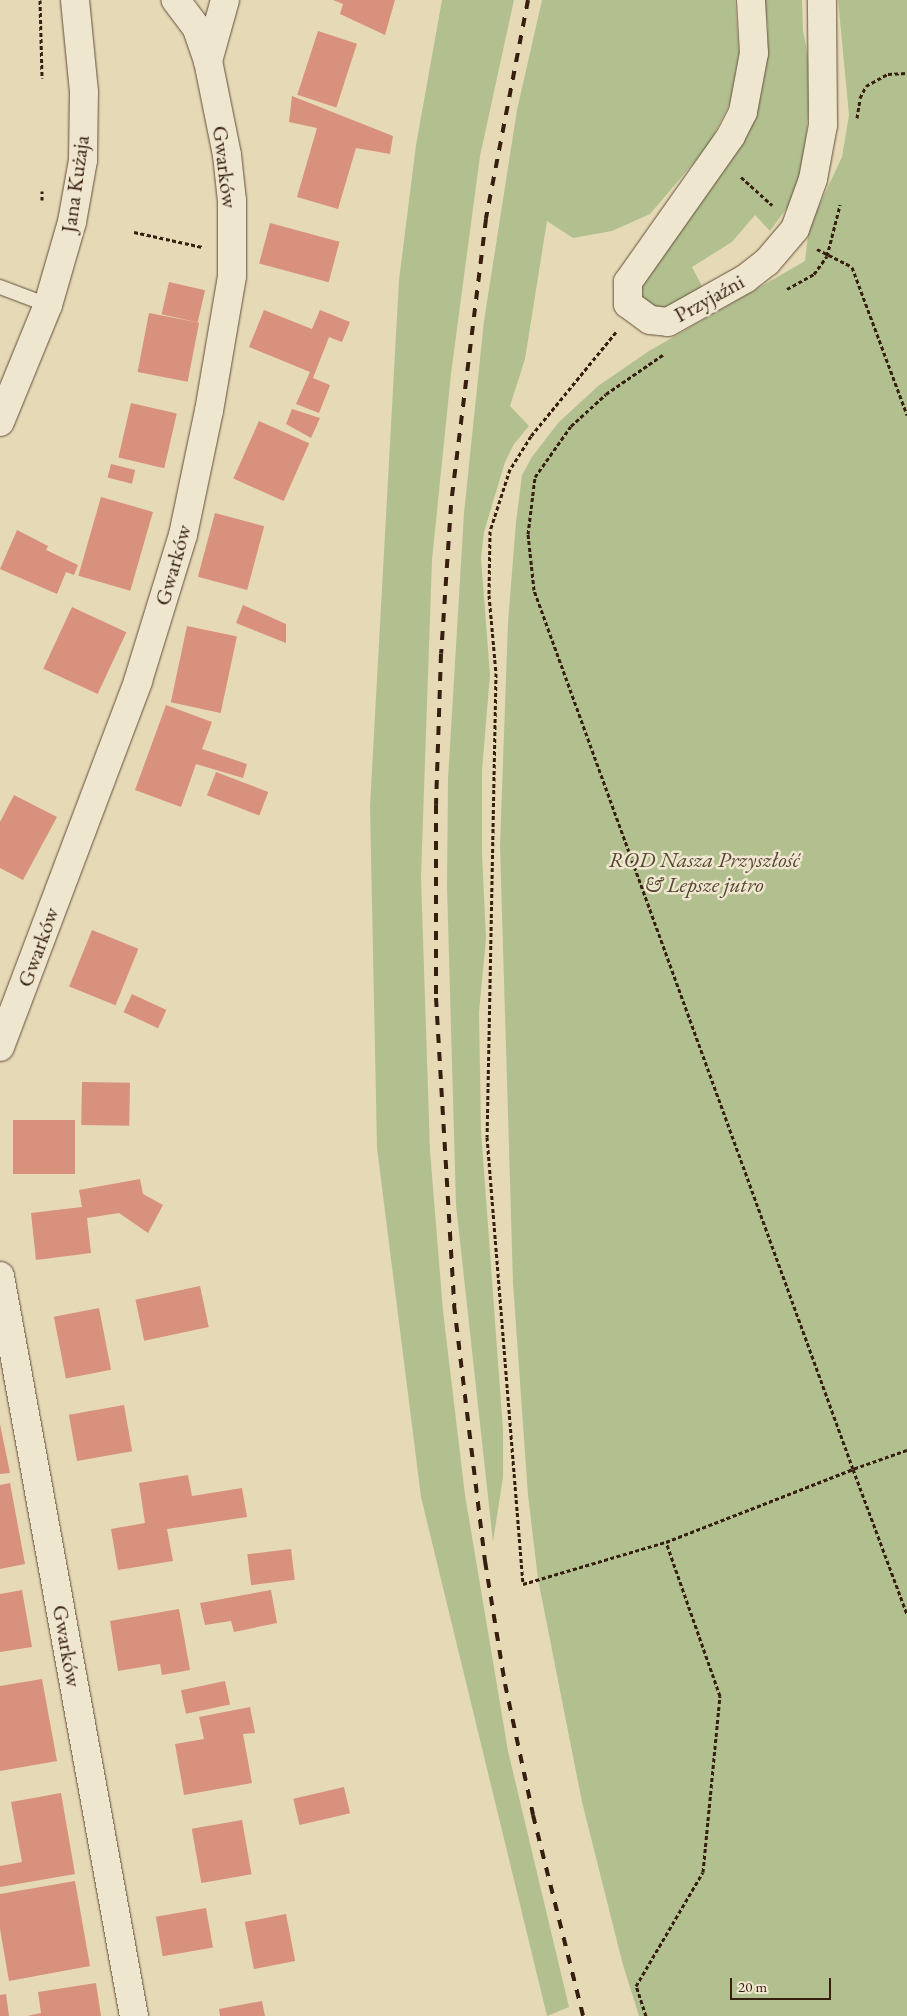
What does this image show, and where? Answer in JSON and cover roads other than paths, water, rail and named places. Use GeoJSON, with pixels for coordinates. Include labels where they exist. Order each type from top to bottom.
{"type":"FeatureCollection","features":[{"type":"Feature","properties":{"kind":"street","name":"Jana Kużaja"},"geometry":{"type":"LineString","coordinates":[[0,422],[48,305],[72,222],[83,160],[84,92],[75,0]]}},
{"type":"Feature","properties":{"kind":"street","name":"Gwarków"},"geometry":{"type":"LineString","coordinates":[[0,1047],[138,681],[183,535],[205,430],[232,276],[232,202],[227,155],[208,61],[196,28],[176,0]]}},
{"type":"Feature","properties":{"kind":"street","name":"Gwarków"},"geometry":{"type":"LineString","coordinates":[[208,61],[225,0]]}},
{"type":"Feature","properties":{"kind":"street","name":"Przyjaźni"},"geometry":{"type":"LineString","coordinates":[[751,0],[754,54],[743,112],[731,136],[633,272],[628,282],[628,304],[634,311],[650,320],[668,322],[745,279],[767,262],[795,229],[813,179],[823,125],[822,0]]}},
{"type":"Feature","properties":{"kind":"street","name":"Gwarków"},"geometry":{"type":"LineString","coordinates":[[0,1276],[134,2016]]}},
{"type":"Feature","properties":{"kind":"lane"},"geometry":{"type":"LineString","coordinates":[[0,288],[48,305]]}},
{"type":"Feature","properties":{"kind":"railway"},"geometry":{"type":"LineString","coordinates":[[528,0],[486,219],[451,505],[441,654],[436,805],[436,998],[454,1305],[485,1561],[505,1684],[533,1815],[583,2016]]}},
{"type":"Feature","properties":{"kind":"park label","name":"ROD Nasza Przyszłość & Lepsze jutro"},"geometry":{"type":"Point","coordinates":[704,872]}}]}
